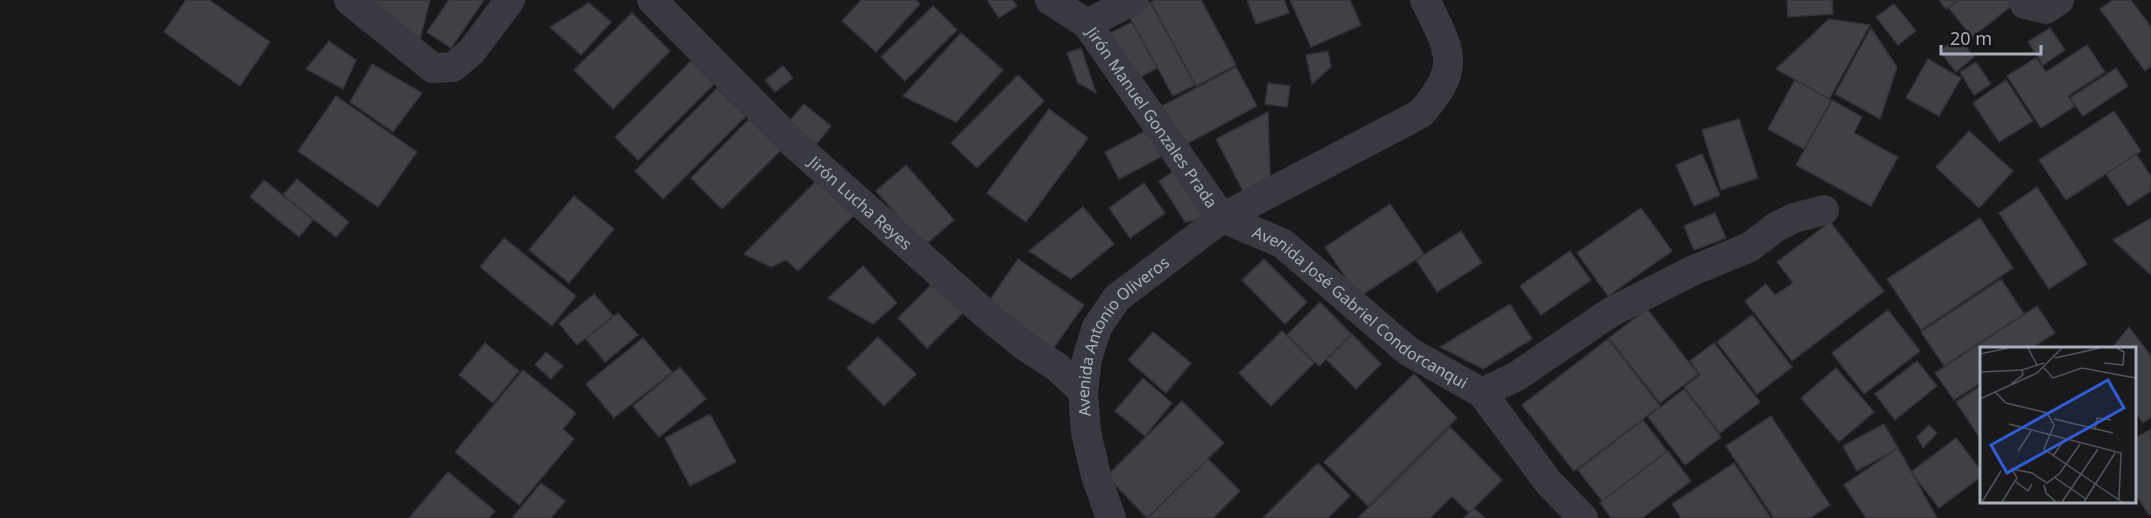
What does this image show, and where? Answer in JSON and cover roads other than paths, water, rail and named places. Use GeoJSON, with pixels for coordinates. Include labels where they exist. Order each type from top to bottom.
{"type":"FeatureCollection","features":[{"type":"Feature","properties":{"kind":"street"},"geometry":{"type":"LineString","coordinates":[[349,0],[433,68],[453,68],[471,52],[510,0]]}},
{"type":"Feature","properties":{"kind":"street","name":"Jirón Lucha Reyes"},"geometry":{"type":"LineString","coordinates":[[652,0],[793,143],[988,316],[1022,344],[1057,367],[1083,391]]}},
{"type":"Feature","properties":{"kind":"street","name":"Jirón Manuel Gonzales Prada"},"geometry":{"type":"LineString","coordinates":[[1050,0],[1087,24],[1222,218]]}},
{"type":"Feature","properties":{"kind":"street"},"geometry":{"type":"LineString","coordinates":[[1087,24],[1134,0]]}},
{"type":"Feature","properties":{"kind":"street","name":"Avenida Antonio Oliveros"},"geometry":{"type":"LineString","coordinates":[[1111,518],[1096,476],[1086,432],[1083,391],[1087,359],[1097,327],[1117,298],[1222,218],[1420,114],[1438,94],[1448,68],[1447,45],[1425,0]]}},
{"type":"Feature","properties":{"kind":"street"},"geometry":{"type":"LineString","coordinates":[[2023,0],[2025,4],[2046,9],[2060,0]]}},
{"type":"Feature","properties":{"kind":"street"},"geometry":{"type":"LineString","coordinates":[[1482,393],[1517,376],[1611,312],[1694,270],[1750,248],[1776,227],[1794,218],[1824,210]]}},
{"type":"Feature","properties":{"kind":"street","name":"Avenida José Gabriel Condorcanqui"},"geometry":{"type":"LineString","coordinates":[[1222,218],[1282,243],[1408,351],[1482,393],[1549,483],[1583,518]]}}]}
